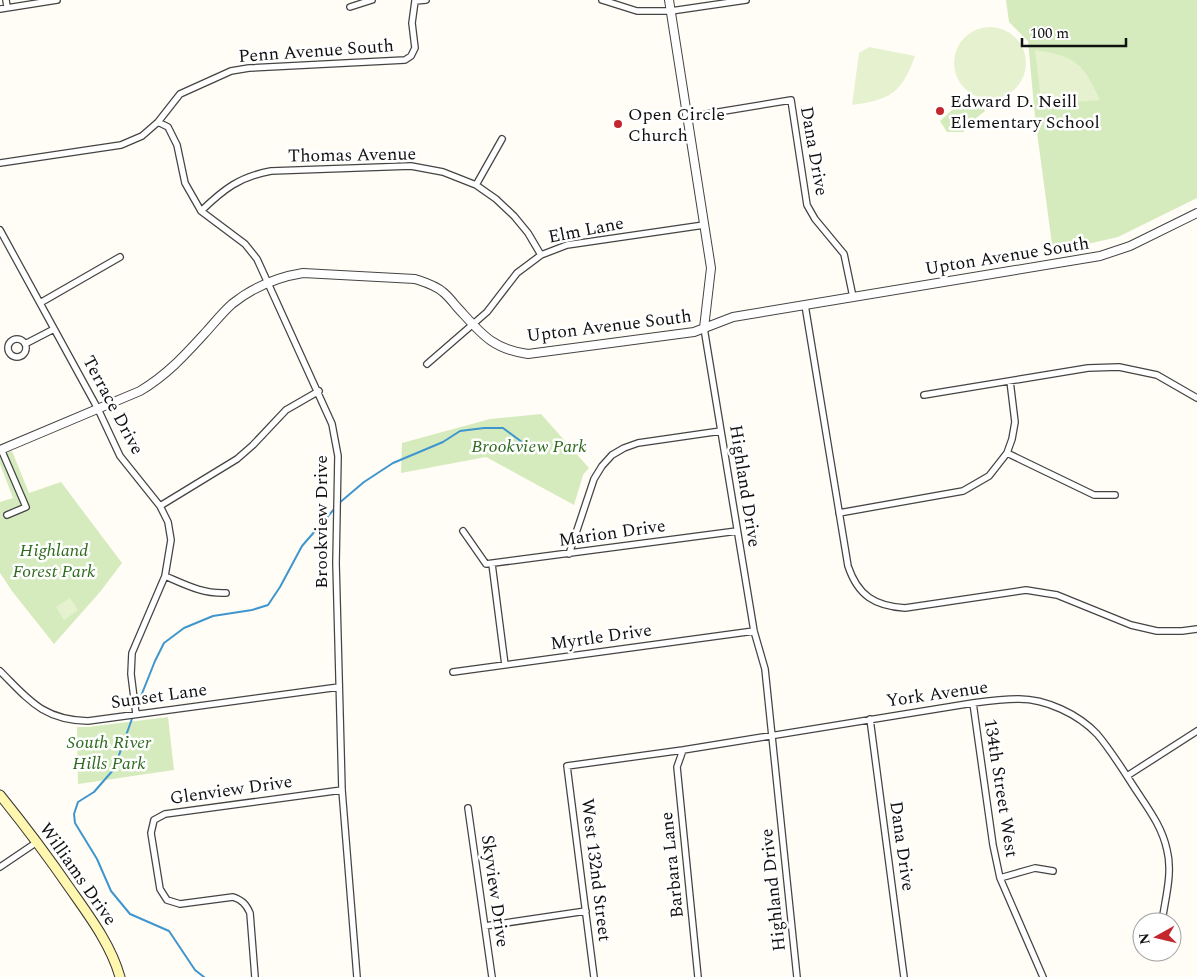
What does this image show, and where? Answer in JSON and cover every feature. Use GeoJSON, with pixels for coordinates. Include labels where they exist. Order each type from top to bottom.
{"type":"FeatureCollection","features":[{"type":"Feature","properties":{"kind":"main road","name":"Williams Drive"},"geometry":{"type":"LineString","coordinates":[[0,795],[38,842],[97,927],[120,977]]}},
{"type":"Feature","properties":{"kind":"street"},"geometry":{"type":"LineString","coordinates":[[6,0],[7,7]]}},
{"type":"Feature","properties":{"kind":"street"},"geometry":{"type":"LineString","coordinates":[[0,8],[57,0]]}},
{"type":"Feature","properties":{"kind":"street"},"geometry":{"type":"LineString","coordinates":[[350,7],[372,0]]}},
{"type":"Feature","properties":{"kind":"street"},"geometry":{"type":"LineString","coordinates":[[407,0],[426,0]]}},
{"type":"Feature","properties":{"kind":"street"},"geometry":{"type":"LineString","coordinates":[[602,0],[637,11],[671,11],[746,0]]}},
{"type":"Feature","properties":{"kind":"street","name":"Highland Drive"},"geometry":{"type":"LineString","coordinates":[[669,0],[711,268],[704,328],[754,631],[765,669],[797,977]]}},
{"type":"Feature","properties":{"kind":"street","name":"Penn Avenue South"},"geometry":{"type":"LineString","coordinates":[[0,163],[122,145],[142,136],[158,122],[180,94],[231,71],[249,68],[405,60],[411,56],[415,48],[412,23],[415,1]]}},
{"type":"Feature","properties":{"kind":"street","name":"Dana Drive"},"geometry":{"type":"LineString","coordinates":[[688,117],[791,100],[807,205],[815,219],[844,254],[853,297]]}},
{"type":"Feature","properties":{"kind":"street","name":"Brookview Drive"},"geometry":{"type":"LineString","coordinates":[[158,122],[168,127],[177,145],[185,183],[201,211],[246,244],[256,259],[319,391],[332,424],[338,456],[336,563],[342,790],[357,977]]}},
{"type":"Feature","properties":{"kind":"street"},"geometry":{"type":"LineString","coordinates":[[476,185],[502,139]]}},
{"type":"Feature","properties":{"kind":"street","name":"Thomas Avenue"},"geometry":{"type":"LineString","coordinates":[[201,211],[221,192],[236,182],[253,175],[271,171],[411,166],[443,172],[476,185],[496,199],[514,216],[528,233],[541,255]]}},
{"type":"Feature","properties":{"kind":"street","name":"Upton Avenue South"},"geometry":{"type":"LineString","coordinates":[[1,449],[140,391],[159,379],[176,364],[231,305],[245,295],[286,276],[303,273],[415,279],[443,292],[488,339],[513,352],[528,354],[694,332],[733,317],[1100,256],[1130,246],[1197,213]]}},
{"type":"Feature","properties":{"kind":"street","name":"Elm Lane"},"geometry":{"type":"LineString","coordinates":[[428,364],[474,325],[487,312],[517,273],[541,255],[567,245],[704,225]]}},
{"type":"Feature","properties":{"kind":"street","name":"Terrace Drive"},"geometry":{"type":"LineString","coordinates":[[0,230],[98,409],[120,456],[160,506],[168,522],[171,540],[165,576],[132,653],[131,674],[136,714]]}},
{"type":"Feature","properties":{"kind":"street"},"geometry":{"type":"LineString","coordinates":[[0,245],[6,242]]}},
{"type":"Feature","properties":{"kind":"street"},"geometry":{"type":"LineString","coordinates":[[40,303],[120,258]]}},
{"type":"Feature","properties":{"kind":"street"},"geometry":{"type":"LineString","coordinates":[[805,305],[848,566],[853,580],[867,597],[888,607],[905,608],[1026,590],[1057,595],[1131,625],[1157,631],[1197,629]]}},
{"type":"Feature","properties":{"kind":"street"},"geometry":{"type":"LineString","coordinates":[[25,344],[54,329]]}},
{"type":"Feature","properties":{"kind":"street"},"geometry":{"type":"LineString","coordinates":[[924,395],[1088,368],[1119,367],[1157,376],[1196,394]]}},
{"type":"Feature","properties":{"kind":"street"},"geometry":{"type":"LineString","coordinates":[[839,513],[963,491],[989,476],[1007,453],[1012,439],[1015,422],[1010,381]]}},
{"type":"Feature","properties":{"kind":"street"},"geometry":{"type":"LineString","coordinates":[[160,506],[237,459],[286,410],[319,391]]}},
{"type":"Feature","properties":{"kind":"street"},"geometry":{"type":"LineString","coordinates":[[569,554],[594,479],[612,455],[638,443],[720,432]]}},
{"type":"Feature","properties":{"kind":"street"},"geometry":{"type":"LineString","coordinates":[[1,449],[26,507],[8,515]]}},
{"type":"Feature","properties":{"kind":"street"},"geometry":{"type":"LineString","coordinates":[[1007,453],[1094,495],[1115,495]]}},
{"type":"Feature","properties":{"kind":"street"},"geometry":{"type":"LineString","coordinates":[[463,531],[486,564],[492,564],[505,665]]}},
{"type":"Feature","properties":{"kind":"street","name":"Marion Drive"},"geometry":{"type":"LineString","coordinates":[[492,564],[737,531]]}},
{"type":"Feature","properties":{"kind":"street"},"geometry":{"type":"LineString","coordinates":[[165,576],[194,589],[213,593],[226,593]]}},
{"type":"Feature","properties":{"kind":"street","name":"Myrtle Drive"},"geometry":{"type":"LineString","coordinates":[[453,672],[754,631]]}},
{"type":"Feature","properties":{"kind":"street","name":"Sunset Lane"},"geometry":{"type":"LineString","coordinates":[[0,671],[32,703],[51,715],[72,720],[88,720],[339,687]]}},
{"type":"Feature","properties":{"kind":"street","name":"York Avenue"},"geometry":{"type":"LineString","coordinates":[[567,766],[683,750],[973,703],[1019,699],[1040,702],[1062,710],[1081,720],[1097,734],[1160,826],[1168,852],[1169,874],[1163,912]]}},
{"type":"Feature","properties":{"kind":"street","name":"134th Street West"},"geometry":{"type":"LineString","coordinates":[[973,703],[993,845],[1000,878],[1043,977]]}},
{"type":"Feature","properties":{"kind":"street","name":"Dana Drive"},"geometry":{"type":"LineString","coordinates":[[870,719],[904,977]]}},
{"type":"Feature","properties":{"kind":"street"},"geometry":{"type":"LineString","coordinates":[[1127,776],[1197,731]]}},
{"type":"Feature","properties":{"kind":"street","name":"Barbara Lane"},"geometry":{"type":"LineString","coordinates":[[683,750],[677,767],[698,977]]}},
{"type":"Feature","properties":{"kind":"street","name":"West 132nd Street"},"geometry":{"type":"LineString","coordinates":[[567,766],[594,977]]}},
{"type":"Feature","properties":{"kind":"street","name":"Glenview Drive"},"geometry":{"type":"LineString","coordinates":[[255,977],[250,913],[247,906],[241,900],[233,897],[180,904],[167,900],[160,889],[150,833],[154,820],[164,814],[342,790]]}},
{"type":"Feature","properties":{"kind":"street","name":"Skyview Drive"},"geometry":{"type":"LineString","coordinates":[[468,808],[492,977]]}},
{"type":"Feature","properties":{"kind":"street"},"geometry":{"type":"LineString","coordinates":[[0,867],[38,842]]}},
{"type":"Feature","properties":{"kind":"street","name":"134th Street West"},"geometry":{"type":"LineString","coordinates":[[1000,878],[1035,868],[1053,871]]}},
{"type":"Feature","properties":{"kind":"street"},"geometry":{"type":"LineString","coordinates":[[484,926],[586,911]]}},
{"type":"Feature","properties":{"kind":"green space"},"geometry":{"type":"Polygon","coordinates":[[[1006,0],[1197,0],[1197,198],[1118,237],[1053,252],[1035,117],[1028,41],[1009,22],[1006,0]]]}},
{"type":"Feature","properties":{"kind":"green space"},"geometry":{"type":"Polygon","coordinates":[[[990,27],[1010,33],[1020,43],[1026,63],[1020,83],[1010,93],[990,99],[970,93],[960,83],[954,63],[960,43],[970,33],[990,27]]]}},
{"type":"Feature","properties":{"kind":"green space"},"geometry":{"type":"Polygon","coordinates":[[[869,47],[915,56],[905,79],[893,92],[876,100],[852,105],[859,53],[869,47]]]}},
{"type":"Feature","properties":{"kind":"green space"},"geometry":{"type":"Polygon","coordinates":[[[1035,50],[1060,55],[1076,63],[1088,77],[1100,100],[1048,104],[1041,99],[1035,50]]]}},
{"type":"Feature","properties":{"kind":"green space"},"geometry":{"type":"Polygon","coordinates":[[[965,103],[982,107],[985,111],[975,119],[964,122],[964,132],[947,132],[940,121],[952,110],[965,103]]]}},
{"type":"Feature","properties":{"kind":"green space","name":"Brookview Park"},"geometry":{"type":"Polygon","coordinates":[[[541,414],[589,468],[583,475],[574,505],[486,457],[401,473],[402,443],[490,419],[541,414]]]}},
{"type":"Feature","properties":{"kind":"green space","name":"Highland Forest Park"},"geometry":{"type":"Polygon","coordinates":[[[12,451],[29,493],[61,482],[122,563],[100,592],[54,644],[0,573],[0,502],[13,498],[0,464],[0,455],[12,451]]]}},
{"type":"Feature","properties":{"kind":"green space"},"geometry":{"type":"Polygon","coordinates":[[[70,598],[78,610],[64,620],[56,607],[70,598]]]}},
{"type":"Feature","properties":{"kind":"green space","name":"South River Hills Park"},"geometry":{"type":"Polygon","coordinates":[[[168,717],[174,770],[78,784],[77,727],[168,717]]]}},
{"type":"Feature","properties":{"kind":"waterway"},"geometry":{"type":"LineString","coordinates":[[338,504],[364,482],[393,463],[443,442],[460,431],[503,428],[522,442]]}},
{"type":"Feature","properties":{"kind":"waterway"},"geometry":{"type":"LineString","coordinates":[[137,706],[164,643],[184,628],[213,616],[252,610],[268,605],[302,546],[335,508]]}},
{"type":"Feature","properties":{"kind":"waterway"},"geometry":{"type":"LineString","coordinates":[[133,716],[114,769],[94,792],[78,802],[74,814],[75,823],[97,859],[111,891],[130,914],[169,931],[195,970],[204,977]]}},
{"type":"Feature","properties":{"kind":"place","name":"Edward D. Neill Elementary School"},"geometry":{"type":"Point","coordinates":[940,111]}},
{"type":"Feature","properties":{"kind":"place","name":"Open Circle Church"},"geometry":{"type":"Point","coordinates":[618,124]}}]}
